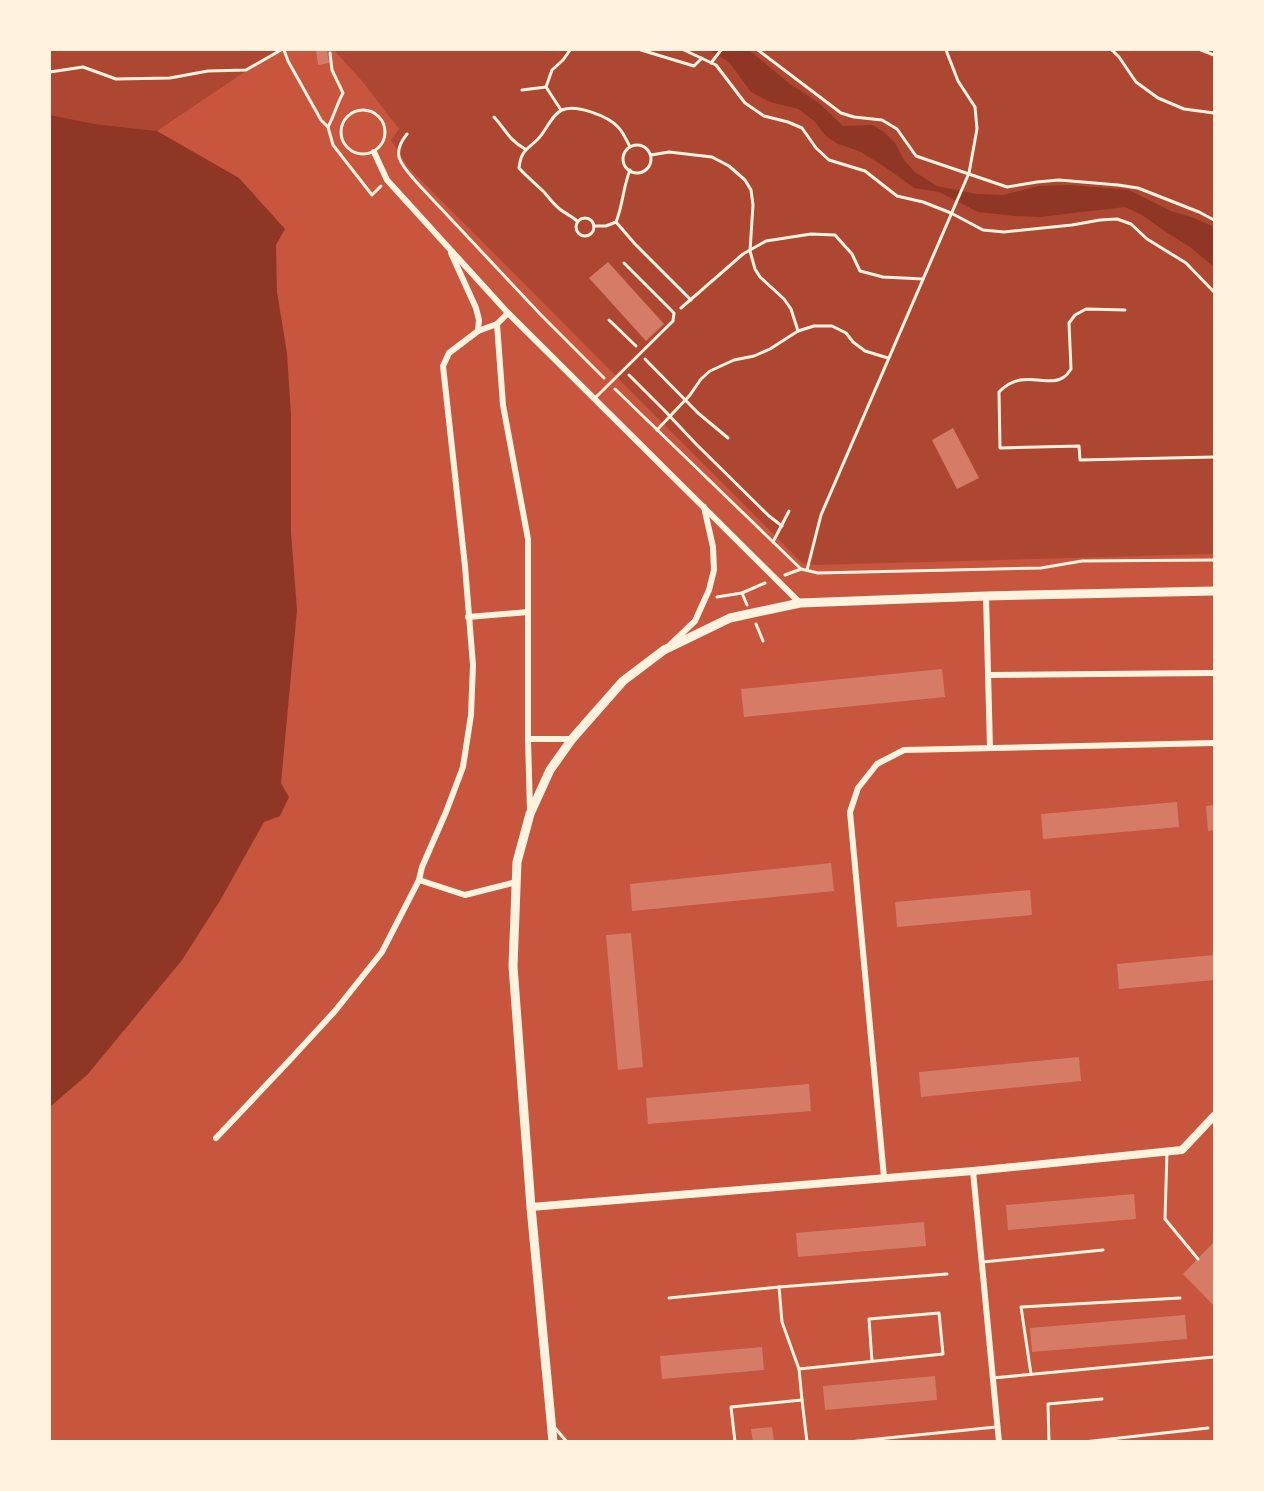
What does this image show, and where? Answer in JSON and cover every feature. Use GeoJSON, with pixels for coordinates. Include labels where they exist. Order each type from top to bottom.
{"type":"FeatureCollection","features":[{"type":"Feature","properties":{"kind":"main road"},"geometry":{"type":"LineString","coordinates":[[553,1442],[531,1207],[513,966],[517,862],[530,814],[550,770],[572,740],[623,681],[664,650],[730,618],[800,603],[1215,591]]}},
{"type":"Feature","properties":{"kind":"street"},"geometry":{"type":"LineString","coordinates":[[374,152],[387,180],[508,313],[800,603]]}},
{"type":"Feature","properties":{"kind":"street"},"geometry":{"type":"LineString","coordinates":[[448,247],[476,308],[479,320],[478,331]]}},
{"type":"Feature","properties":{"kind":"street"},"geometry":{"type":"LineString","coordinates":[[216,1138],[335,1011],[382,952],[419,880],[422,867],[447,812],[463,767],[471,715],[473,665],[465,566],[443,366],[449,353],[478,331],[497,324],[508,313]]}},
{"type":"Feature","properties":{"kind":"street"},"geometry":{"type":"LineString","coordinates":[[497,324],[503,405],[528,539],[530,814]]}},
{"type":"Feature","properties":{"kind":"street"},"geometry":{"type":"LineString","coordinates":[[664,650],[695,621],[709,590],[714,570],[713,548],[704,506]]}},
{"type":"Feature","properties":{"kind":"street"},"geometry":{"type":"LineString","coordinates":[[986,596],[990,748]]}},
{"type":"Feature","properties":{"kind":"street"},"geometry":{"type":"LineString","coordinates":[[468,617],[528,612]]}},
{"type":"Feature","properties":{"kind":"street"},"geometry":{"type":"LineString","coordinates":[[988,675],[1215,673]]}},
{"type":"Feature","properties":{"kind":"street"},"geometry":{"type":"LineString","coordinates":[[528,739],[572,740]]}},
{"type":"Feature","properties":{"kind":"street"},"geometry":{"type":"LineString","coordinates":[[884,1177],[850,812],[858,788],[877,764],[904,750],[1215,743]]}},
{"type":"Feature","properties":{"kind":"street"},"geometry":{"type":"LineString","coordinates":[[419,880],[465,895],[516,882]]}},
{"type":"Feature","properties":{"kind":"street"},"geometry":{"type":"LineString","coordinates":[[531,1207],[973,1171],[1167,1152],[1182,1150],[1215,1116]]}},
{"type":"Feature","properties":{"kind":"street"},"geometry":{"type":"LineString","coordinates":[[973,1171],[999,1442]]}},
{"type":"Feature","properties":{"kind":"lane"},"geometry":{"type":"LineString","coordinates":[[356,111],[370,111],[382,120],[386,133],[384,141],[374,152],[359,155],[352,152],[342,141],[340,133],[345,119],[350,114],[356,111]]}},
{"type":"Feature","properties":{"kind":"lane"},"geometry":{"type":"LineString","coordinates":[[595,398],[673,321],[674,314],[624,263]]}},
{"type":"Feature","properties":{"kind":"lane"},"geometry":{"type":"LineString","coordinates":[[1167,1152],[1165,1219],[1198,1259]]}},
{"type":"Feature","properties":{"kind":"lane"},"geometry":{"type":"LineString","coordinates":[[982,1262],[1103,1250]]}},
{"type":"Feature","properties":{"kind":"lane"},"geometry":{"type":"LineString","coordinates":[[669,1298],[947,1274]]}},
{"type":"Feature","properties":{"kind":"lane"},"geometry":{"type":"LineString","coordinates":[[779,1287],[782,1322],[799,1369],[807,1442]]}},
{"type":"Feature","properties":{"kind":"lane"},"geometry":{"type":"LineString","coordinates":[[1031,1374],[1021,1307],[1180,1298]]}},
{"type":"Feature","properties":{"kind":"lane"},"geometry":{"type":"LineString","coordinates":[[799,1369],[943,1354],[939,1313],[869,1319],[872,1361]]}},
{"type":"Feature","properties":{"kind":"lane"},"geometry":{"type":"LineString","coordinates":[[993,1378],[1215,1357]]}},
{"type":"Feature","properties":{"kind":"lane"},"geometry":{"type":"LineString","coordinates":[[1049,1442],[1048,1404],[1102,1399]]}},
{"type":"Feature","properties":{"kind":"lane"},"geometry":{"type":"LineString","coordinates":[[735,1442],[731,1407],[802,1400]]}},
{"type":"Feature","properties":{"kind":"lane"},"geometry":{"type":"LineString","coordinates":[[551,1425],[567,1442]]}},
{"type":"Feature","properties":{"kind":"lane"},"geometry":{"type":"LineString","coordinates":[[848,1442],[998,1427]]}},
{"type":"Feature","properties":{"kind":"lane"},"geometry":{"type":"LineString","coordinates":[[1084,1442],[1208,1428]]}},
{"type":"Feature","properties":{"kind":"path"},"geometry":{"type":"LineString","coordinates":[[50,72],[83,67],[116,79],[170,78],[208,71],[246,70],[283,50],[321,120],[328,127],[333,145],[372,195],[387,180]]}},
{"type":"Feature","properties":{"kind":"path"},"geometry":{"type":"LineString","coordinates":[[546,87],[552,70],[570,50]]}},
{"type":"Feature","properties":{"kind":"path"},"geometry":{"type":"LineString","coordinates":[[641,50],[694,66],[702,58]]}},
{"type":"Feature","properties":{"kind":"path"},"geometry":{"type":"LineString","coordinates":[[684,50],[716,65],[745,103],[764,116],[802,128],[816,148],[829,160],[864,171],[897,196],[923,202],[951,213],[983,230],[1004,232],[1117,219],[1131,224],[1147,239],[1186,263],[1215,292]]}},
{"type":"Feature","properties":{"kind":"path"},"geometry":{"type":"LineString","coordinates":[[711,63],[721,50]]}},
{"type":"Feature","properties":{"kind":"path"},"geometry":{"type":"LineString","coordinates":[[758,50],[841,113],[882,120],[897,129],[916,156],[1007,187],[1059,180],[1137,188],[1215,220]]}},
{"type":"Feature","properties":{"kind":"path"},"geometry":{"type":"LineString","coordinates":[[807,570],[821,515],[969,173],[977,129],[975,107],[958,81],[946,50]]}},
{"type":"Feature","properties":{"kind":"path"},"geometry":{"type":"LineString","coordinates":[[1112,50],[1136,81],[1158,98],[1184,109],[1215,113]]}},
{"type":"Feature","properties":{"kind":"path"},"geometry":{"type":"LineString","coordinates":[[1201,50],[1215,55]]}},
{"type":"Feature","properties":{"kind":"path"},"geometry":{"type":"LineString","coordinates":[[328,127],[343,93],[332,70],[330,53]]}},
{"type":"Feature","properties":{"kind":"path"},"geometry":{"type":"LineString","coordinates":[[522,90],[546,87]]}},
{"type":"Feature","properties":{"kind":"path"},"geometry":{"type":"LineString","coordinates":[[546,87],[561,110]]}},
{"type":"Feature","properties":{"kind":"path"},"geometry":{"type":"LineString","coordinates":[[577,221],[553,204],[519,168],[525,149],[537,140],[561,110],[573,109],[589,111],[606,118],[618,127],[630,147]]}},
{"type":"Feature","properties":{"kind":"path"},"geometry":{"type":"LineString","coordinates":[[494,117],[505,133],[525,149]]}},
{"type":"Feature","properties":{"kind":"path"},"geometry":{"type":"LineString","coordinates":[[407,134],[399,143],[398,156],[418,185],[541,315],[801,569]]}},
{"type":"Feature","properties":{"kind":"path"},"geometry":{"type":"LineString","coordinates":[[641,145],[647,149],[651,155],[651,162],[647,169],[641,172],[630,170],[624,162],[624,155],[630,147],[641,145]]}},
{"type":"Feature","properties":{"kind":"path"},"geometry":{"type":"LineString","coordinates":[[651,155],[669,152],[712,158],[729,166],[745,180],[752,190],[750,251],[754,269],[784,298],[791,309],[798,331]]}},
{"type":"Feature","properties":{"kind":"path"},"geometry":{"type":"LineString","coordinates":[[594,226],[606,226],[616,222],[630,170]]}},
{"type":"Feature","properties":{"kind":"path"},"geometry":{"type":"LineString","coordinates":[[581,218],[591,220],[594,226],[592,233],[588,236],[579,235],[575,225],[577,221],[581,218]]}},
{"type":"Feature","properties":{"kind":"path"},"geometry":{"type":"LineString","coordinates":[[616,222],[691,300]]}},
{"type":"Feature","properties":{"kind":"path"},"geometry":{"type":"LineString","coordinates":[[679,310],[743,254],[766,241],[811,234],[835,235],[852,254],[860,272],[883,277],[923,279]]}},
{"type":"Feature","properties":{"kind":"path"},"geometry":{"type":"LineString","coordinates":[[1125,310],[1086,309],[1075,315],[1069,323],[1071,369],[1064,377],[1055,380],[1026,378],[1005,385],[999,392],[1000,448],[1079,446],[1080,460],[1215,457]]}},
{"type":"Feature","properties":{"kind":"path"},"geometry":{"type":"LineString","coordinates":[[609,320],[636,345],[649,364],[685,400],[728,438]]}},
{"type":"Feature","properties":{"kind":"path"},"geometry":{"type":"LineString","coordinates":[[657,430],[690,395],[700,379],[710,371],[734,360],[754,356],[770,349],[798,331],[814,326],[832,326],[846,333],[865,351],[888,358]]}},
{"type":"Feature","properties":{"kind":"path"},"geometry":{"type":"LineString","coordinates":[[624,369],[704,452],[782,526]]}},
{"type":"Feature","properties":{"kind":"path"},"geometry":{"type":"LineString","coordinates":[[773,542],[789,511]]}},
{"type":"Feature","properties":{"kind":"path"},"geometry":{"type":"LineString","coordinates":[[781,577],[801,569],[818,573],[1041,568],[1082,561],[1215,560]]}},
{"type":"Feature","properties":{"kind":"path"},"geometry":{"type":"LineString","coordinates":[[711,598],[742,593],[771,581]]}},
{"type":"Feature","properties":{"kind":"shaded area"},"geometry":{"type":"Polygon","coordinates":[[[50,50],[277,50],[157,131],[95,124],[50,115],[50,50]]]}},
{"type":"Feature","properties":{"kind":"shaded area"},"geometry":{"type":"Polygon","coordinates":[[[334,50],[1214,50],[1214,554],[816,565],[802,563],[408,167],[391,140],[399,129],[362,81],[334,50]]]}},
{"type":"Feature","properties":{"kind":"shaded area"},"geometry":{"type":"Polygon","coordinates":[[[709,50],[749,50],[790,84],[819,103],[843,126],[873,125],[884,132],[895,143],[904,160],[915,172],[937,186],[977,194],[1003,195],[1038,186],[1070,185],[1129,190],[1171,211],[1212,226],[1214,230],[1214,267],[1190,247],[1142,215],[1125,207],[1040,217],[1014,216],[978,212],[939,192],[914,188],[859,151],[838,144],[826,136],[814,121],[798,109],[770,102],[751,92],[729,62],[709,50]]]}},
{"type":"Feature","properties":{"kind":"shaded area"},"geometry":{"type":"Polygon","coordinates":[[[50,115],[95,124],[157,131],[239,178],[285,229],[276,245],[277,292],[287,353],[291,416],[291,533],[297,610],[281,783],[289,797],[280,816],[264,822],[221,899],[182,960],[88,1074],[50,1107],[50,115]]]}},
{"type":"Feature","properties":{"kind":"building"},"geometry":{"type":"Polygon","coordinates":[[[316,50],[327,50],[329,63],[318,65],[316,50]]]}},
{"type":"Feature","properties":{"kind":"building"},"geometry":{"type":"Polygon","coordinates":[[[608,262],[664,324],[646,341],[589,278],[608,262]]]}},
{"type":"Feature","properties":{"kind":"building"},"geometry":{"type":"Polygon","coordinates":[[[953,428],[979,478],[957,489],[932,440],[953,428]]]}},
{"type":"Feature","properties":{"kind":"building"},"geometry":{"type":"Polygon","coordinates":[[[942,669],[945,697],[744,717],[741,689],[942,669]]]}},
{"type":"Feature","properties":{"kind":"building"},"geometry":{"type":"Polygon","coordinates":[[[1177,802],[1179,827],[1043,839],[1041,814],[1177,802]]]}},
{"type":"Feature","properties":{"kind":"building"},"geometry":{"type":"Polygon","coordinates":[[[1214,805],[1214,830],[1208,831],[1206,806],[1214,805]]]}},
{"type":"Feature","properties":{"kind":"building"},"geometry":{"type":"Polygon","coordinates":[[[831,863],[834,891],[632,911],[630,884],[831,863]]]}},
{"type":"Feature","properties":{"kind":"building"},"geometry":{"type":"Polygon","coordinates":[[[1030,890],[1032,915],[897,927],[895,902],[1030,890]]]}},
{"type":"Feature","properties":{"kind":"building"},"geometry":{"type":"Polygon","coordinates":[[[631,933],[643,1067],[618,1070],[606,935],[631,933]]]}},
{"type":"Feature","properties":{"kind":"building"},"geometry":{"type":"Polygon","coordinates":[[[1214,955],[1214,980],[1119,989],[1117,964],[1214,955]]]}},
{"type":"Feature","properties":{"kind":"building"},"geometry":{"type":"Polygon","coordinates":[[[1079,1057],[1081,1081],[921,1097],[919,1072],[1079,1057]]]}},
{"type":"Feature","properties":{"kind":"building"},"geometry":{"type":"Polygon","coordinates":[[[809,1084],[811,1111],[648,1124],[646,1098],[809,1084]]]}},
{"type":"Feature","properties":{"kind":"building"},"geometry":{"type":"Polygon","coordinates":[[[1134,1194],[1136,1219],[1008,1230],[1006,1205],[1134,1194]]]}},
{"type":"Feature","properties":{"kind":"building"},"geometry":{"type":"Polygon","coordinates":[[[924,1222],[926,1246],[798,1257],[796,1233],[924,1222]]]}},
{"type":"Feature","properties":{"kind":"building"},"geometry":{"type":"Polygon","coordinates":[[[1214,1242],[1214,1306],[1183,1274],[1214,1242]]]}},
{"type":"Feature","properties":{"kind":"building"},"geometry":{"type":"Polygon","coordinates":[[[1185,1315],[1187,1339],[1032,1352],[1030,1328],[1185,1315]]]}},
{"type":"Feature","properties":{"kind":"building"},"geometry":{"type":"Polygon","coordinates":[[[762,1347],[764,1370],[662,1379],[660,1356],[762,1347]]]}},
{"type":"Feature","properties":{"kind":"building"},"geometry":{"type":"Polygon","coordinates":[[[935,1376],[937,1400],[825,1410],[823,1386],[935,1376]]]}},
{"type":"Feature","properties":{"kind":"building"},"geometry":{"type":"Polygon","coordinates":[[[772,1427],[774,1442],[753,1442],[751,1429],[772,1427]]]}}]}
